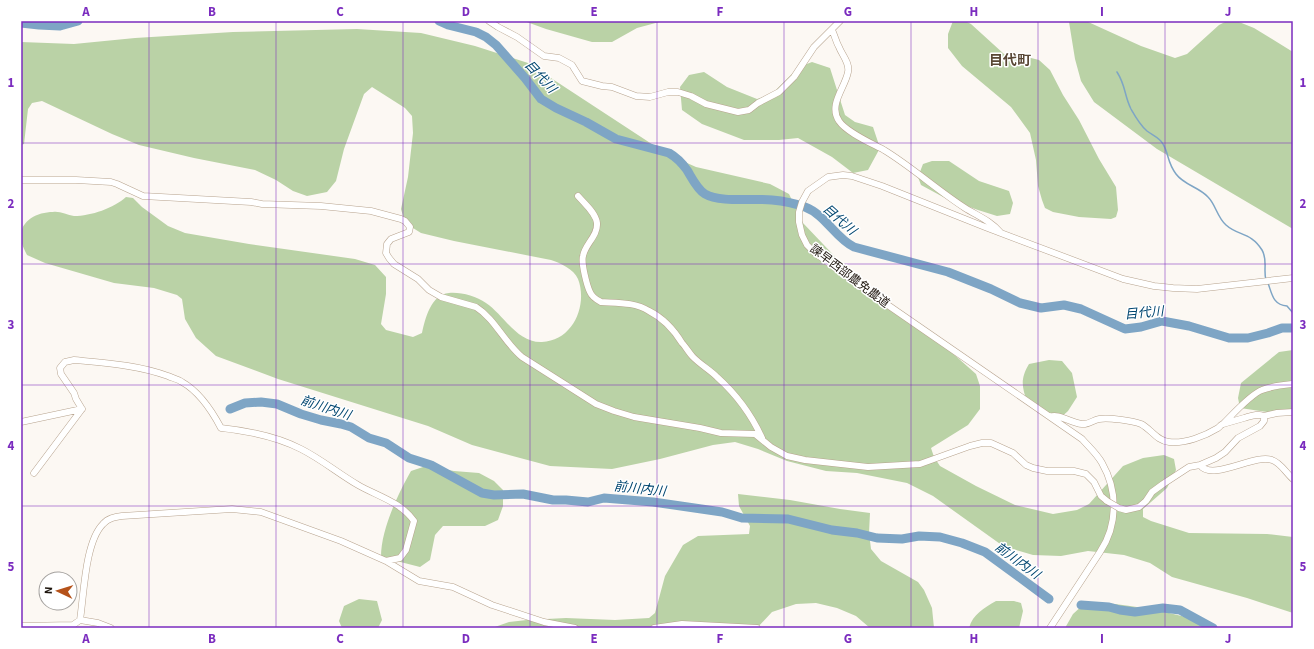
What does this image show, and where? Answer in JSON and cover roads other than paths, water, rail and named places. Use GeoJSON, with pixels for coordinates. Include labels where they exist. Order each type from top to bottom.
{"type":"FeatureCollection","features":[{"type":"Feature","properties":{"kind":"street"},"geometry":{"type":"LineString","coordinates":[[489,21],[517,37],[544,56],[559,58],[572,65],[582,81],[612,87],[636,96],[650,97],[668,92],[678,92],[692,96],[706,104],[738,112],[749,110],[758,103],[779,92],[794,77],[814,47],[840,21]]}},
{"type":"Feature","properties":{"kind":"street"},"geometry":{"type":"LineString","coordinates":[[832,30],[847,63],[848,71],[836,102],[838,120],[847,130],[890,154],[965,208],[994,224],[1000,232]]}},
{"type":"Feature","properties":{"kind":"street","name":"諫早西部農免農道"},"geometry":{"type":"LineString","coordinates":[[1050,628],[1108,541],[1113,520],[1114,506],[1109,479],[1098,458],[1082,439],[815,253],[807,245],[802,235],[799,222],[799,212],[808,191],[828,177],[842,175],[852,176],[882,186],[1123,279],[1154,286],[1197,289],[1293,278]]}},
{"type":"Feature","properties":{"kind":"street"},"geometry":{"type":"LineString","coordinates":[[21,180],[76,180],[111,182],[143,196],[361,209],[401,218],[406,221],[410,227],[409,232],[391,240],[387,244],[386,252],[394,264],[418,279],[429,290],[441,297],[476,307],[481,310],[492,321],[516,352],[522,357],[596,404],[614,411],[634,416],[721,433],[755,434],[764,442],[786,456],[805,460],[868,467],[920,464],[970,446],[982,443],[991,443],[1013,453],[1026,465],[1033,468],[1047,472],[1074,471],[1086,474],[1094,482],[1101,496],[1119,508],[1126,510],[1139,507],[1146,501],[1152,492],[1189,467],[1216,458],[1225,452],[1238,438],[1260,426],[1264,421],[1264,416]]}},
{"type":"Feature","properties":{"kind":"street"},"geometry":{"type":"LineString","coordinates":[[578,196],[590,209],[597,222],[595,234],[583,255],[590,293],[601,302],[634,304],[649,310],[670,326],[692,356],[702,366],[718,377],[732,392],[757,427],[764,442]]}},
{"type":"Feature","properties":{"kind":"street"},"geometry":{"type":"LineString","coordinates":[[82,409],[74,393],[61,374],[60,368],[65,362],[74,360],[139,368],[156,372],[182,382],[195,392],[209,407],[221,428],[260,433],[277,438],[301,449],[356,484],[403,508],[414,521],[406,550],[400,558],[386,561]]}},
{"type":"Feature","properties":{"kind":"street"},"geometry":{"type":"LineString","coordinates":[[1222,425],[1260,390],[1293,384]]}},
{"type":"Feature","properties":{"kind":"street"},"geometry":{"type":"LineString","coordinates":[[21,422],[82,409]]}},
{"type":"Feature","properties":{"kind":"street"},"geometry":{"type":"LineString","coordinates":[[34,473],[82,409]]}},
{"type":"Feature","properties":{"kind":"street"},"geometry":{"type":"LineString","coordinates":[[1050,417],[1054,415],[1073,423],[1084,424],[1107,418],[1142,424],[1158,438],[1168,442],[1184,441],[1201,436],[1222,425],[1254,415],[1260,414],[1264,416],[1293,412]]}},
{"type":"Feature","properties":{"kind":"street"},"geometry":{"type":"LineString","coordinates":[[1200,464],[1202,468],[1209,470],[1223,470],[1245,462],[1269,459],[1279,464],[1293,479]]}},
{"type":"Feature","properties":{"kind":"street"},"geometry":{"type":"LineString","coordinates":[[80,620],[88,562],[94,537],[103,523],[110,518],[116,517],[225,509],[254,510],[341,541],[386,561],[419,582],[453,587],[492,605],[544,622],[575,628]]}},
{"type":"Feature","properties":{"kind":"street"},"geometry":{"type":"LineString","coordinates":[[21,626],[73,625],[80,620],[98,623],[111,628]]}},
{"type":"Feature","properties":{"kind":"street"},"geometry":{"type":"LineString","coordinates":[[654,628],[682,624],[757,628]]}},
{"type":"Feature","properties":{"kind":"street"},"geometry":{"type":"LineString","coordinates":[[558,628],[566,626]]}},
{"type":"Feature","properties":{"kind":"waterway","name":"目代川"},"geometry":{"type":"LineString","coordinates":[[21,23],[60,26],[78,21]]}},
{"type":"Feature","properties":{"kind":"waterway","name":"目代川"},"geometry":{"type":"LineString","coordinates":[[439,21],[448,25],[476,32],[486,37],[496,45],[541,99],[556,108],[586,122],[616,139],[669,153],[679,160],[700,189],[711,197],[772,200],[788,202],[805,207],[819,215],[841,238],[854,247],[948,272],[991,289],[1020,303],[1041,308],[1064,305],[1081,309],[1125,329],[1141,327],[1162,321],[1189,326],[1229,338],[1248,338],[1282,328],[1293,328]]}},
{"type":"Feature","properties":{"kind":"waterway"},"geometry":{"type":"LineString","coordinates":[[1117,72],[1133,112],[1144,129],[1162,142],[1171,166],[1179,178],[1208,197],[1226,225],[1249,237],[1258,244],[1265,258],[1266,280]]}},
{"type":"Feature","properties":{"kind":"waterway"},"geometry":{"type":"LineString","coordinates":[[1268,283],[1272,295],[1276,301],[1279,304],[1287,306],[1293,313]]}},
{"type":"Feature","properties":{"kind":"waterway","name":"前川内川"},"geometry":{"type":"LineString","coordinates":[[230,409],[245,403],[261,402],[277,404],[301,414],[351,427],[369,438],[386,443],[409,458],[431,465],[482,493],[494,495],[523,494],[553,500],[588,502],[604,498],[653,502],[722,512],[742,518],[788,519],[832,530],[857,533],[877,538],[902,539],[919,536],[940,537],[962,543],[985,552],[1049,599]]}},
{"type":"Feature","properties":{"kind":"waterway","name":"前川内川"},"geometry":{"type":"LineString","coordinates":[[1081,605],[1109,607],[1135,612],[1163,608],[1180,610],[1213,628]]}},
{"type":"Feature","properties":{"kind":"district","name":"目代町"},"geometry":{"type":"Point","coordinates":[1010,60]}}]}
